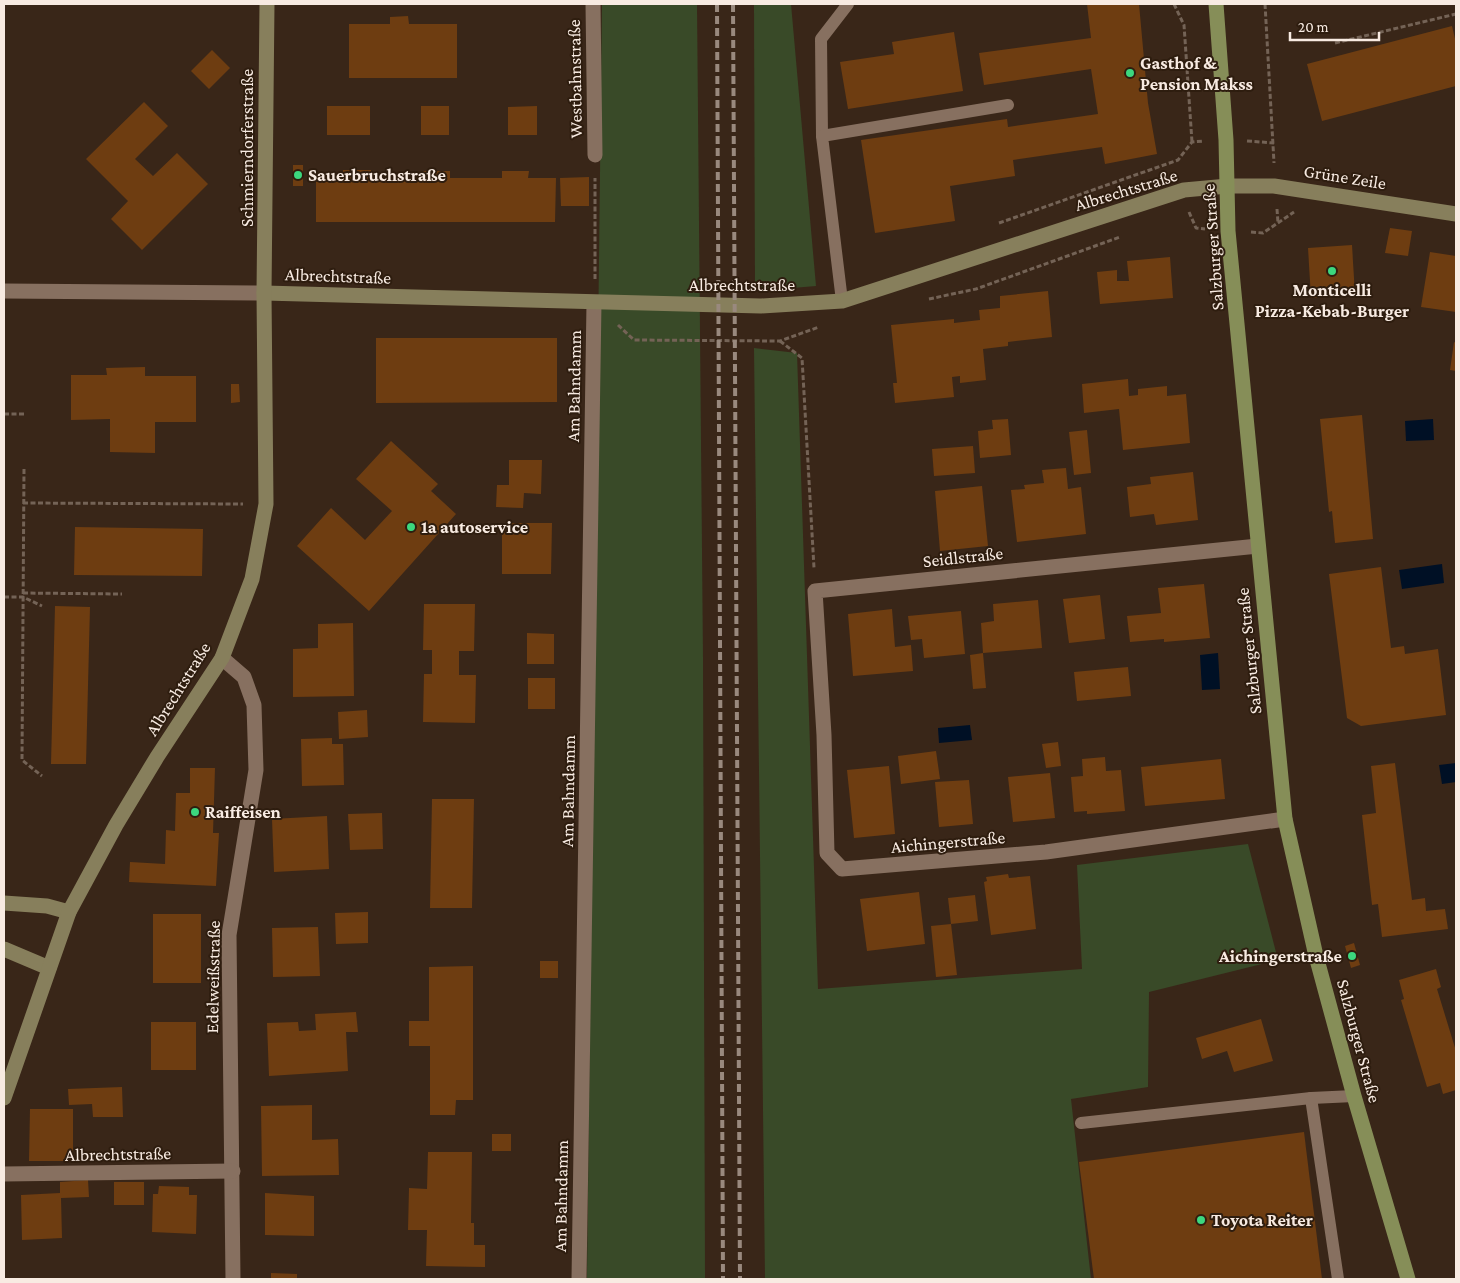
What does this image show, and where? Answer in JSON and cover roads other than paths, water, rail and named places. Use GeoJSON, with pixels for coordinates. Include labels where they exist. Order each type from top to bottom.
{"type":"FeatureCollection","features":[{"type":"Feature","properties":{"kind":"main road","name":"Salzburger Straße"},"geometry":{"type":"LineString","coordinates":[[1216,4],[1226,140],[1228,230],[1285,819],[1316,956],[1354,1096],[1408,1279]]}},
{"type":"Feature","properties":{"kind":"street","name":"Schmierndorferstraße"},"geometry":{"type":"LineString","coordinates":[[264,293],[266,4]]}},
{"type":"Feature","properties":{"kind":"street","name":"Westbahnstraße"},"geometry":{"type":"LineString","coordinates":[[592,4],[595,155]]}},
{"type":"Feature","properties":{"kind":"street","name":"Albrechtstraße"},"geometry":{"type":"LineString","coordinates":[[4,1098],[69,912],[144,779],[222,658],[252,579],[266,504],[264,293],[762,306],[842,301],[1184,190],[1228,186]]}},
{"type":"Feature","properties":{"kind":"street","name":"Grüne Zeile"},"geometry":{"type":"LineString","coordinates":[[1228,186],[1274,186],[1456,214]]}},
{"type":"Feature","properties":{"kind":"street"},"geometry":{"type":"LineString","coordinates":[[4,291],[264,293]]}},
{"type":"Feature","properties":{"kind":"street","name":"Am Bahndamm"},"geometry":{"type":"LineString","coordinates":[[579,1279],[594,303]]}},
{"type":"Feature","properties":{"kind":"street","name":"Seidlstraße"},"geometry":{"type":"LineString","coordinates":[[824,735],[815,591],[1258,546]]}},
{"type":"Feature","properties":{"kind":"street","name":"Edelweißstraße"},"geometry":{"type":"LineString","coordinates":[[222,658],[244,676],[254,705],[256,770],[229,934],[233,1279]]}},
{"type":"Feature","properties":{"kind":"street","name":"Aichingerstraße"},"geometry":{"type":"LineString","coordinates":[[824,735],[827,853],[842,869],[1046,852],[1285,819]]}},
{"type":"Feature","properties":{"kind":"street"},"geometry":{"type":"LineString","coordinates":[[4,904],[48,906],[69,912]]}},
{"type":"Feature","properties":{"kind":"street"},"geometry":{"type":"LineString","coordinates":[[4,949],[49,968]]}},
{"type":"Feature","properties":{"kind":"street","name":"Albrechtstraße"},"geometry":{"type":"LineString","coordinates":[[4,1174],[233,1171]]}},
{"type":"Feature","properties":{"kind":"lane"},"geometry":{"type":"LineString","coordinates":[[842,301],[822,136],[820,40],[848,4]]}},
{"type":"Feature","properties":{"kind":"lane"},"geometry":{"type":"LineString","coordinates":[[822,136],[1008,106]]}},
{"type":"Feature","properties":{"kind":"lane"},"geometry":{"type":"LineString","coordinates":[[1081,1123],[1311,1098],[1354,1096]]}},
{"type":"Feature","properties":{"kind":"lane"},"geometry":{"type":"LineString","coordinates":[[1311,1098],[1338,1279]]}},
{"type":"Feature","properties":{"kind":"water"},"geometry":{"type":"Polygon","coordinates":[[[1433,419],[1434,440],[1406,441],[1405,421],[1433,419]]]}},
{"type":"Feature","properties":{"kind":"water"},"geometry":{"type":"Polygon","coordinates":[[[1442,564],[1444,583],[1402,589],[1399,570],[1442,564]]]}},
{"type":"Feature","properties":{"kind":"water"},"geometry":{"type":"Polygon","coordinates":[[[1218,653],[1220,689],[1202,690],[1200,655],[1218,653]]]}},
{"type":"Feature","properties":{"kind":"water"},"geometry":{"type":"Polygon","coordinates":[[[970,725],[972,740],[939,743],[938,728],[970,725]]]}},
{"type":"Feature","properties":{"kind":"water"},"geometry":{"type":"Polygon","coordinates":[[[1456,763],[1456,782],[1442,784],[1439,765],[1456,763]]]}},
{"type":"Feature","properties":{"kind":"railway"},"geometry":{"type":"LineString","coordinates":[[717,4],[723,1279]]}},
{"type":"Feature","properties":{"kind":"railway"},"geometry":{"type":"LineString","coordinates":[[733,4],[740,1279]]}},
{"type":"Feature","properties":{"kind":"place","name":"Gasthof & Pension Makss"},"geometry":{"type":"Point","coordinates":[1130,73]}},
{"type":"Feature","properties":{"kind":"place","name":"Sauerbruchstraße"},"geometry":{"type":"Point","coordinates":[298,175]}},
{"type":"Feature","properties":{"kind":"place","name":"Monticelli Pizza-Kebab-Burger"},"geometry":{"type":"Point","coordinates":[1332,271]}},
{"type":"Feature","properties":{"kind":"place","name":"1a autoservice"},"geometry":{"type":"Point","coordinates":[411,527]}},
{"type":"Feature","properties":{"kind":"place","name":"Raiffeisen"},"geometry":{"type":"Point","coordinates":[195,812]}},
{"type":"Feature","properties":{"kind":"place","name":"Aichingerstraße"},"geometry":{"type":"Point","coordinates":[1352,956]}},
{"type":"Feature","properties":{"kind":"place","name":"Toyota Reiter"},"geometry":{"type":"Point","coordinates":[1201,1220]}}]}
